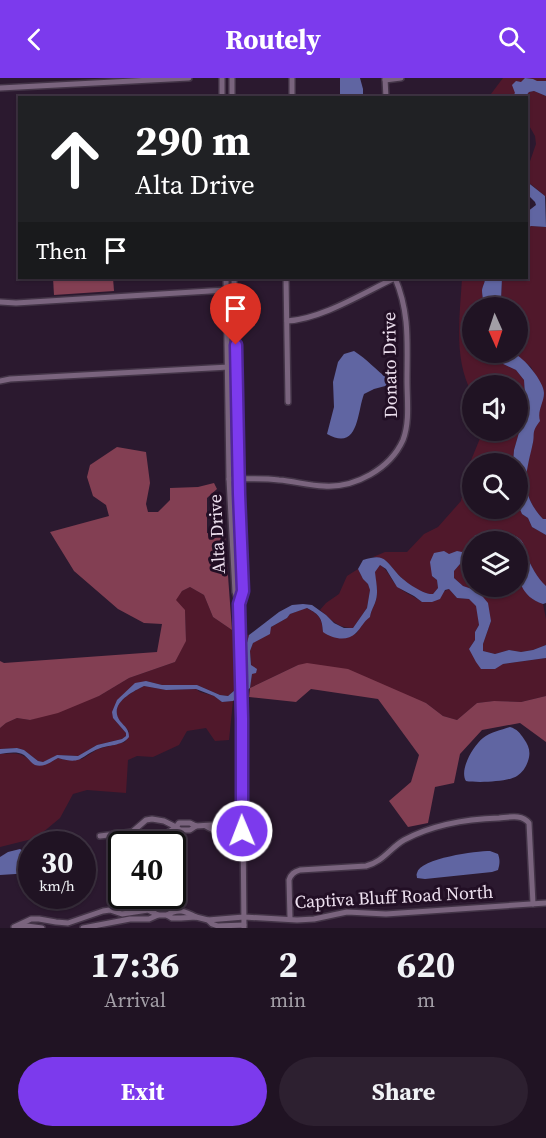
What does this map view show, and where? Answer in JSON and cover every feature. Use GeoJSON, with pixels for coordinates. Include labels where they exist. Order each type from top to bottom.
{"type":"FeatureCollection","features":[{"type":"Feature","properties":{"kind":"street"},"geometry":{"type":"LineString","coordinates":[[0,88],[189,78]]}},
{"type":"Feature","properties":{"kind":"street"},"geometry":{"type":"LineString","coordinates":[[222,78],[222,96]]}},
{"type":"Feature","properties":{"kind":"street"},"geometry":{"type":"LineString","coordinates":[[232,78],[232,96]]}},
{"type":"Feature","properties":{"kind":"street"},"geometry":{"type":"LineString","coordinates":[[292,78],[292,96]]}},
{"type":"Feature","properties":{"kind":"street"},"geometry":{"type":"LineString","coordinates":[[386,96],[385,79],[401,78]]}},
{"type":"Feature","properties":{"kind":"street","name":"Alta Drive"},"geometry":{"type":"LineString","coordinates":[[226,279],[229,479],[235,592],[239,604]]}},
{"type":"Feature","properties":{"kind":"street","name":"Alta Drive"},"geometry":{"type":"LineString","coordinates":[[234,279],[243,591],[239,604]]}},
{"type":"Feature","properties":{"kind":"street"},"geometry":{"type":"LineString","coordinates":[[286,279],[288,402]]}},
{"type":"Feature","properties":{"kind":"street"},"geometry":{"type":"LineString","coordinates":[[287,321],[317,315],[393,279]]}},
{"type":"Feature","properties":{"kind":"street","name":"Donato Drive"},"geometry":{"type":"LineString","coordinates":[[238,479],[282,480],[325,486],[344,485],[364,478],[383,466],[396,451],[403,439],[407,418],[406,310],[395,279]]}},
{"type":"Feature","properties":{"kind":"street"},"geometry":{"type":"LineString","coordinates":[[0,302],[226,290]]}},
{"type":"Feature","properties":{"kind":"street"},"geometry":{"type":"LineString","coordinates":[[0,381],[236,366]]}},
{"type":"Feature","properties":{"kind":"street"},"geometry":{"type":"LineString","coordinates":[[229,479],[238,479]]}},
{"type":"Feature","properties":{"kind":"street"},"geometry":{"type":"LineString","coordinates":[[83,928],[130,919],[149,919],[158,915],[167,915],[172,918],[196,917],[218,926],[244,927],[239,604]]}},
{"type":"Feature","properties":{"kind":"street"},"geometry":{"type":"LineString","coordinates":[[290,918],[289,880],[294,872],[373,865],[395,846],[418,833],[458,821],[518,817],[526,819],[529,823],[533,904]]}},
{"type":"Feature","properties":{"kind":"street"},"geometry":{"type":"LineString","coordinates":[[133,831],[143,822],[152,819],[164,821],[180,830],[190,830],[196,826],[242,823]]}},
{"type":"Feature","properties":{"kind":"street"},"geometry":{"type":"LineString","coordinates":[[221,824],[221,832]]}},
{"type":"Feature","properties":{"kind":"street"},"geometry":{"type":"LineString","coordinates":[[206,826],[221,832],[242,831]]}},
{"type":"Feature","properties":{"kind":"street"},"geometry":{"type":"LineString","coordinates":[[170,831],[176,827]]}},
{"type":"Feature","properties":{"kind":"street"},"geometry":{"type":"LineString","coordinates":[[100,836],[108,835]]}},
{"type":"Feature","properties":{"kind":"street","name":"Captiva Bluff Road North"},"geometry":{"type":"LineString","coordinates":[[208,921],[244,917],[297,920],[347,912],[386,914],[546,903]]}},
{"type":"Feature","properties":{"kind":"street"},"geometry":{"type":"LineString","coordinates":[[12,928],[31,919],[68,923],[110,910],[122,914],[147,910],[158,915]]}},
{"type":"Feature","properties":{"kind":"street"},"geometry":{"type":"LineString","coordinates":[[12,928],[27,926],[42,928]]}},
{"type":"Feature","properties":{"kind":"shaded area"},"geometry":{"type":"Polygon","coordinates":[[[503,78],[546,78],[546,81],[528,86],[513,96],[490,96],[503,78]]]}},
{"type":"Feature","properties":{"kind":"shaded area"},"geometry":{"type":"Polygon","coordinates":[[[534,91],[546,96],[546,198],[528,182],[528,167],[536,144],[535,136],[528,124],[528,96],[525,96],[534,91]]]}},
{"type":"Feature","properties":{"kind":"shaded area"},"geometry":{"type":"Polygon","coordinates":[[[546,227],[546,519],[543,519],[534,509],[528,495],[528,463],[533,431],[544,393],[531,367],[526,363],[528,363],[528,297],[501,297],[502,279],[528,279],[528,228],[546,227]]]}},
{"type":"Feature","properties":{"kind":"shaded area"},"geometry":{"type":"Polygon","coordinates":[[[53,279],[113,279],[114,291],[54,295],[53,279]]]}},
{"type":"Feature","properties":{"kind":"shaded area"},"geometry":{"type":"Polygon","coordinates":[[[462,279],[485,279],[483,297],[462,297],[462,363],[501,363],[516,370],[520,375],[465,375],[462,366],[459,337],[462,279]]]}},
{"type":"Feature","properties":{"kind":"shaded area"},"geometry":{"type":"Polygon","coordinates":[[[479,441],[517,441],[514,453],[474,453],[479,441]]]}},
{"type":"Feature","properties":{"kind":"shaded area"},"geometry":{"type":"Polygon","coordinates":[[[117,447],[146,452],[150,483],[146,504],[148,512],[158,512],[170,500],[170,488],[198,487],[214,483],[217,489],[207,498],[207,533],[225,535],[232,630],[213,617],[204,595],[190,587],[182,591],[176,600],[185,610],[186,641],[175,662],[129,678],[99,696],[58,713],[30,720],[17,718],[0,728],[0,661],[4,663],[157,652],[162,624],[144,623],[118,609],[74,571],[50,532],[109,516],[106,505],[93,496],[87,477],[90,465],[117,447]]]}},
{"type":"Feature","properties":{"kind":"shaded area"},"geometry":{"type":"Polygon","coordinates":[[[462,496],[462,519],[528,518],[532,527],[546,535],[546,586],[539,581],[528,559],[528,531],[462,531],[462,552],[448,556],[432,576],[437,580],[438,588],[433,594],[413,587],[387,562],[373,557],[385,552],[407,552],[424,534],[438,527],[461,501],[462,496]]]}},
{"type":"Feature","properties":{"kind":"shaded area"},"geometry":{"type":"Polygon","coordinates":[[[462,564],[462,585],[454,578],[453,572],[462,564]]]}},
{"type":"Feature","properties":{"kind":"shaded area"},"geometry":{"type":"Polygon","coordinates":[[[380,565],[399,587],[422,602],[449,589],[457,598],[469,599],[477,606],[479,625],[475,632],[475,640],[469,649],[503,664],[546,658],[546,696],[521,702],[477,703],[457,720],[443,716],[426,703],[298,665],[250,688],[252,674],[250,651],[253,643],[290,614],[306,608],[319,617],[323,632],[356,634],[364,621],[370,617],[375,603],[377,591],[374,572],[380,565]]]}},
{"type":"Feature","properties":{"kind":"shaded area"},"geometry":{"type":"Polygon","coordinates":[[[358,569],[370,590],[367,608],[353,628],[347,628],[320,610],[339,594],[347,576],[358,569]]]}},
{"type":"Feature","properties":{"kind":"shaded area"},"geometry":{"type":"Polygon","coordinates":[[[190,587],[204,595],[213,617],[232,630],[249,635],[235,690],[228,696],[197,685],[162,685],[146,681],[117,700],[113,718],[126,733],[122,739],[97,745],[78,756],[58,755],[43,762],[38,761],[24,750],[0,749],[0,728],[6,723],[17,718],[30,720],[99,696],[129,678],[175,662],[186,640],[185,611],[175,600],[182,591],[190,587]]]}},
{"type":"Feature","properties":{"kind":"shaded area"},"geometry":{"type":"Polygon","coordinates":[[[528,594],[543,604],[546,619],[546,645],[521,652],[509,650],[495,654],[483,651],[483,644],[491,621],[480,597],[528,597],[528,594]]]}},
{"type":"Feature","properties":{"kind":"shaded area"},"geometry":{"type":"Polygon","coordinates":[[[307,663],[348,669],[426,703],[443,716],[457,720],[477,703],[521,702],[546,696],[546,742],[520,723],[482,730],[460,754],[454,783],[435,787],[428,823],[408,827],[389,801],[411,782],[419,755],[378,699],[311,689],[296,702],[249,697],[250,688],[307,663]]]}},
{"type":"Feature","properties":{"kind":"shaded area"},"geometry":{"type":"Polygon","coordinates":[[[144,686],[166,690],[196,689],[222,702],[233,701],[229,740],[215,741],[206,728],[187,731],[179,745],[153,757],[137,756],[128,760],[126,793],[87,790],[73,794],[60,818],[44,831],[18,831],[18,842],[0,847],[0,754],[20,754],[36,765],[47,764],[58,758],[82,759],[98,749],[125,742],[129,731],[118,718],[117,711],[121,701],[144,686]]]}},
{"type":"Feature","properties":{"kind":"water"},"geometry":{"type":"Polygon","coordinates":[[[340,78],[360,78],[363,96],[340,96],[340,78]]]}},
{"type":"Feature","properties":{"kind":"water"},"geometry":{"type":"Polygon","coordinates":[[[525,78],[546,81],[546,96],[534,91],[526,96],[513,96],[515,93],[512,85],[516,81],[521,82],[525,78]]]}},
{"type":"Feature","properties":{"kind":"water"},"geometry":{"type":"Polygon","coordinates":[[[528,183],[545,196],[546,227],[528,228],[528,211],[536,205],[528,195],[528,183]]]}},
{"type":"Feature","properties":{"kind":"water"},"geometry":{"type":"Polygon","coordinates":[[[485,279],[502,279],[501,297],[483,297],[485,279]]]}},
{"type":"Feature","properties":{"kind":"water"},"geometry":{"type":"Polygon","coordinates":[[[354,351],[388,379],[389,385],[364,394],[358,419],[351,434],[345,438],[337,438],[327,434],[334,407],[333,382],[338,362],[344,354],[354,351]]]}},
{"type":"Feature","properties":{"kind":"water"},"geometry":{"type":"Polygon","coordinates":[[[501,363],[526,363],[541,383],[544,393],[539,413],[540,421],[534,431],[528,467],[528,453],[514,453],[517,441],[528,441],[528,375],[520,375],[516,370],[501,363]]]}},
{"type":"Feature","properties":{"kind":"water"},"geometry":{"type":"Polygon","coordinates":[[[528,493],[536,510],[543,519],[546,519],[546,535],[532,527],[528,518],[528,493]]]}},
{"type":"Feature","properties":{"kind":"water"},"geometry":{"type":"Polygon","coordinates":[[[444,551],[449,554],[462,552],[462,564],[454,571],[454,578],[462,585],[462,597],[483,597],[488,603],[491,621],[483,644],[483,651],[495,654],[509,650],[521,652],[546,645],[546,658],[503,664],[495,669],[481,669],[469,649],[475,640],[475,632],[479,625],[476,606],[469,599],[457,598],[449,589],[445,590],[440,599],[422,602],[397,587],[386,569],[380,565],[375,572],[377,591],[375,603],[370,617],[356,633],[348,638],[335,638],[323,632],[320,617],[307,608],[290,614],[271,627],[270,634],[253,643],[250,651],[251,665],[257,669],[256,673],[252,674],[250,688],[233,701],[222,702],[196,689],[166,690],[144,686],[123,699],[117,709],[117,715],[129,734],[129,737],[122,742],[98,749],[80,759],[72,761],[58,758],[41,766],[34,764],[21,754],[0,754],[0,749],[17,748],[43,762],[57,755],[78,756],[97,745],[122,739],[126,733],[113,718],[112,712],[117,700],[135,683],[146,681],[162,685],[197,685],[228,696],[235,690],[249,635],[279,612],[292,605],[312,605],[334,623],[344,628],[353,628],[367,608],[370,590],[358,569],[363,560],[382,558],[408,583],[418,590],[433,594],[438,588],[437,580],[432,576],[430,562],[434,553],[444,551]]]}},
{"type":"Feature","properties":{"kind":"water"},"geometry":{"type":"Polygon","coordinates":[[[528,559],[546,586],[546,603],[543,604],[528,595],[528,559]]]}},
{"type":"Feature","properties":{"kind":"water"},"geometry":{"type":"Polygon","coordinates":[[[510,727],[520,733],[529,749],[528,761],[523,771],[507,780],[466,781],[464,771],[475,747],[489,734],[510,727]]]}},
{"type":"Feature","properties":{"kind":"water"},"geometry":{"type":"Polygon","coordinates":[[[18,850],[18,874],[0,875],[0,857],[18,850]]]}},
{"type":"Feature","properties":{"kind":"water"},"geometry":{"type":"Polygon","coordinates":[[[490,851],[498,854],[500,862],[498,870],[417,878],[420,868],[438,859],[490,851]]]}},
{"type":"Feature","properties":{"kind":"route"},"geometry":{"type":"LineString","coordinates":[[236,345],[243,591],[239,604],[242,831]]}}]}
